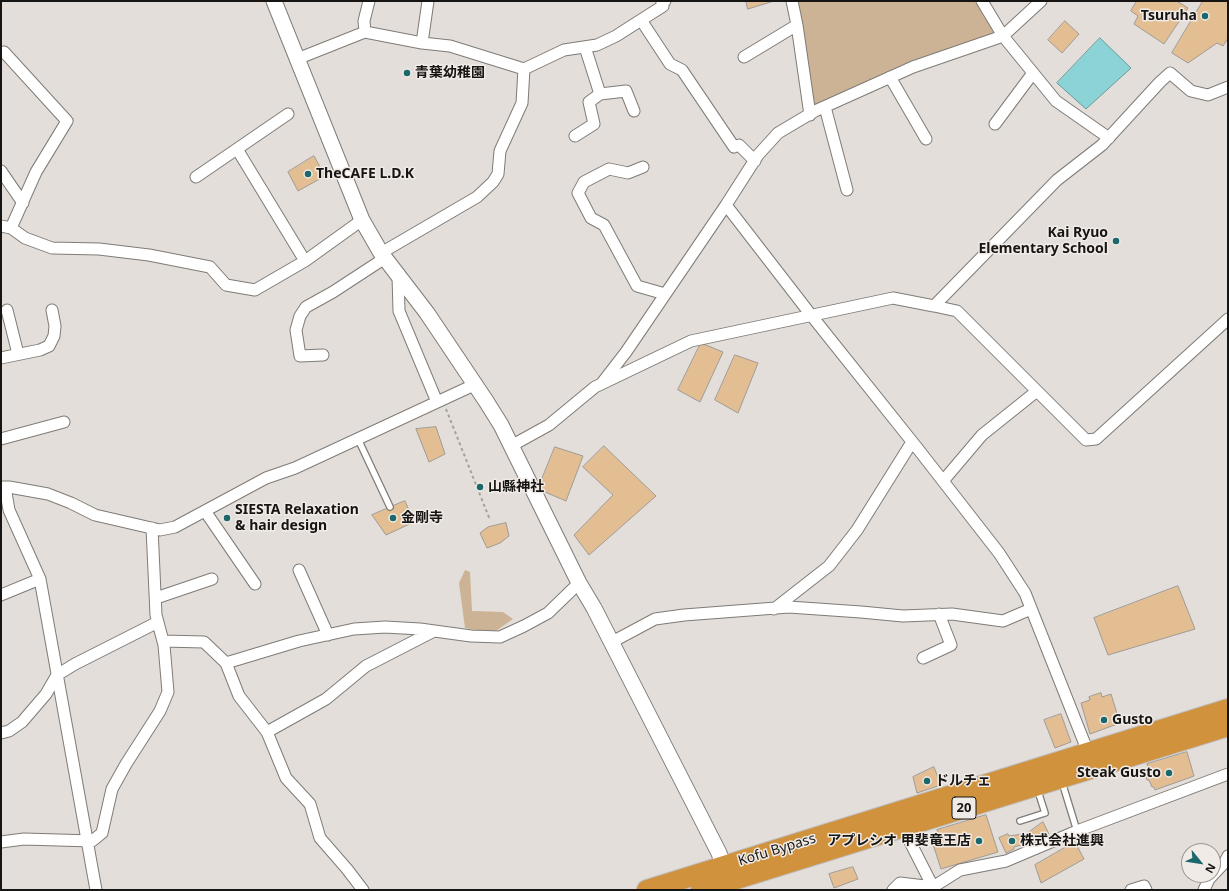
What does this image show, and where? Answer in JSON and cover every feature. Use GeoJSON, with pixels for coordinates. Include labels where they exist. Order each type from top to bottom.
{"type":"FeatureCollection","features":[{"type":"Feature","properties":{"kind":"highway","name":"Kofu Bypass"},"geometry":{"type":"LineString","coordinates":[[701,890],[726,874],[1088,752],[1228,709]]}},
{"type":"Feature","properties":{"kind":"highway","name":"Kofu Bypass"},"geometry":{"type":"LineString","coordinates":[[647,890],[726,874],[903,828],[1228,726]]}},
{"type":"Feature","properties":{"kind":"street"},"geometry":{"type":"LineString","coordinates":[[274,1],[362,220],[383,256],[428,313],[476,384],[501,425],[579,583],[612,642],[719,853],[726,874]]}},
{"type":"Feature","properties":{"kind":"street"},"geometry":{"type":"LineString","coordinates":[[365,32],[364,21],[369,1]]}},
{"type":"Feature","properties":{"kind":"street"},"geometry":{"type":"LineString","coordinates":[[422,43],[428,1]]}},
{"type":"Feature","properties":{"kind":"street"},"geometry":{"type":"LineString","coordinates":[[297,59],[365,32],[422,43],[450,46],[524,69],[564,50],[597,45],[610,39],[663,6],[662,3],[665,1]]}},
{"type":"Feature","properties":{"kind":"street"},"geometry":{"type":"LineString","coordinates":[[792,1],[798,25],[810,115]]}},
{"type":"Feature","properties":{"kind":"street"},"geometry":{"type":"LineString","coordinates":[[982,1],[1003,36],[1056,101],[1109,138]]}},
{"type":"Feature","properties":{"kind":"street"},"geometry":{"type":"LineString","coordinates":[[602,383],[626,352],[726,205],[754,160],[778,133],[825,107],[913,66],[1003,36],[1041,1]]}},
{"type":"Feature","properties":{"kind":"street"},"geometry":{"type":"LineString","coordinates":[[641,20],[670,64],[682,70],[734,147],[739,145],[754,160]]}},
{"type":"Feature","properties":{"kind":"street"},"geometry":{"type":"LineString","coordinates":[[744,57],[798,25]]}},
{"type":"Feature","properties":{"kind":"street"},"geometry":{"type":"LineString","coordinates":[[585,47],[600,94]]}},
{"type":"Feature","properties":{"kind":"street"},"geometry":{"type":"LineString","coordinates":[[4,52],[68,121],[36,172],[23,203],[6,227],[25,238],[52,248],[99,249],[149,255],[210,267],[226,285],[255,290],[305,262],[362,220]]}},
{"type":"Feature","properties":{"kind":"street"},"geometry":{"type":"LineString","coordinates":[[323,355],[300,356],[296,330],[300,316],[306,307],[333,292],[383,256],[477,197],[493,182],[498,174],[500,151],[522,103],[524,69]]}},
{"type":"Feature","properties":{"kind":"street"},"geometry":{"type":"LineString","coordinates":[[995,124],[1033,73]]}},
{"type":"Feature","properties":{"kind":"street"},"geometry":{"type":"LineString","coordinates":[[934,306],[1057,180],[1102,145],[1170,73],[1191,91],[1208,95],[1228,87]]}},
{"type":"Feature","properties":{"kind":"street"},"geometry":{"type":"LineString","coordinates":[[890,77],[926,139]]}},
{"type":"Feature","properties":{"kind":"street"},"geometry":{"type":"LineString","coordinates":[[575,136],[594,124],[589,102],[600,94],[626,91],[634,111]]}},
{"type":"Feature","properties":{"kind":"street"},"geometry":{"type":"LineString","coordinates":[[825,107],[847,190]]}},
{"type":"Feature","properties":{"kind":"street"},"geometry":{"type":"LineString","coordinates":[[196,177],[288,114]]}},
{"type":"Feature","properties":{"kind":"street"},"geometry":{"type":"LineString","coordinates":[[237,148],[305,262]]}},
{"type":"Feature","properties":{"kind":"street"},"geometry":{"type":"LineString","coordinates":[[642,167],[628,173],[609,169],[584,182],[578,193],[591,218],[604,225],[637,286],[665,294]]}},
{"type":"Feature","properties":{"kind":"street"},"geometry":{"type":"LineString","coordinates":[[1,171],[23,203]]}},
{"type":"Feature","properties":{"kind":"street"},"geometry":{"type":"LineString","coordinates":[[726,205],[943,481],[999,554],[1025,593],[1088,752]]}},
{"type":"Feature","properties":{"kind":"street"},"geometry":{"type":"LineString","coordinates":[[398,276],[399,311],[440,401]]}},
{"type":"Feature","properties":{"kind":"street"},"geometry":{"type":"LineString","coordinates":[[511,446],[549,425],[595,387],[691,341],[894,298],[957,310],[1086,440],[1096,439],[1228,319]]}},
{"type":"Feature","properties":{"kind":"street"},"geometry":{"type":"LineString","coordinates":[[8,310],[18,354]]}},
{"type":"Feature","properties":{"kind":"street"},"geometry":{"type":"LineString","coordinates":[[1,358],[40,350],[49,346],[54,336],[55,326],[52,310]]}},
{"type":"Feature","properties":{"kind":"street"},"geometry":{"type":"LineString","coordinates":[[96,890],[40,579],[9,510],[3,487],[48,494],[95,515],[160,530],[175,527],[266,478],[294,468],[476,384]]}},
{"type":"Feature","properties":{"kind":"street"},"geometry":{"type":"LineString","coordinates":[[943,481],[982,435],[1037,392]]}},
{"type":"Feature","properties":{"kind":"street"},"geometry":{"type":"LineString","coordinates":[[1,438],[64,422]]}},
{"type":"Feature","properties":{"kind":"street"},"geometry":{"type":"LineString","coordinates":[[774,608],[828,566],[857,530],[912,442]]}},
{"type":"Feature","properties":{"kind":"street"},"geometry":{"type":"LineString","coordinates":[[204,511],[255,584]]}},
{"type":"Feature","properties":{"kind":"street"},"geometry":{"type":"LineString","coordinates":[[1,842],[24,839],[92,842],[102,833],[112,790],[126,764],[160,711],[168,692],[163,641],[156,615],[152,528]]}},
{"type":"Feature","properties":{"kind":"street"},"geometry":{"type":"LineString","coordinates":[[298,570],[328,635]]}},
{"type":"Feature","properties":{"kind":"street"},"geometry":{"type":"LineString","coordinates":[[1,596],[40,579]]}},
{"type":"Feature","properties":{"kind":"street"},"geometry":{"type":"LineString","coordinates":[[156,598],[212,579]]}},
{"type":"Feature","properties":{"kind":"street"},"geometry":{"type":"LineString","coordinates":[[226,663],[298,641],[354,629],[385,627],[420,629],[471,636],[500,637],[524,626],[548,612],[579,583]]}},
{"type":"Feature","properties":{"kind":"street"},"geometry":{"type":"LineString","coordinates":[[612,642],[655,619],[684,615],[789,607],[903,616],[952,614],[1003,621],[1031,609]]}},
{"type":"Feature","properties":{"kind":"street"},"geometry":{"type":"LineString","coordinates":[[923,658],[952,645],[939,614]]}},
{"type":"Feature","properties":{"kind":"street"},"geometry":{"type":"LineString","coordinates":[[1,733],[9,731],[22,722],[46,694],[57,675],[75,664],[158,622]]}},
{"type":"Feature","properties":{"kind":"street"},"geometry":{"type":"LineString","coordinates":[[267,732],[326,699],[366,666],[434,631]]}},
{"type":"Feature","properties":{"kind":"street"},"geometry":{"type":"LineString","coordinates":[[163,641],[204,642],[226,663],[239,696],[267,732],[286,778],[310,804],[320,838],[363,890]]}},
{"type":"Feature","properties":{"kind":"street"},"geometry":{"type":"LineString","coordinates":[[893,890],[900,883],[928,888],[960,870],[1006,860],[1228,774]]}},
{"type":"Feature","properties":{"kind":"street"},"geometry":{"type":"LineString","coordinates":[[903,828],[928,888]]}},
{"type":"Feature","properties":{"kind":"street"},"geometry":{"type":"LineString","coordinates":[[1204,890],[1210,879],[1225,862],[1228,856]]}},
{"type":"Feature","properties":{"kind":"street"},"geometry":{"type":"LineString","coordinates":[[1131,890],[1144,886],[1146,890]]}},
{"type":"Feature","properties":{"kind":"lane"},"geometry":{"type":"LineString","coordinates":[[358,439],[390,507]]}},
{"type":"Feature","properties":{"kind":"lane"},"geometry":{"type":"LineString","coordinates":[[1061,778],[1077,832]]}},
{"type":"Feature","properties":{"kind":"lane"},"geometry":{"type":"LineString","coordinates":[[1020,821],[1045,813],[1037,786]]}},
{"type":"Feature","properties":{"kind":"path"},"geometry":{"type":"LineString","coordinates":[[440,401],[490,520]]}},
{"type":"Feature","properties":{"kind":"shaded area"},"geometry":{"type":"Polygon","coordinates":[[[796,1],[980,1],[1000,35],[812,112],[796,1]]]}},
{"type":"Feature","properties":{"kind":"shaded area"},"geometry":{"type":"Polygon","coordinates":[[[465,570],[470,572],[472,611],[503,612],[513,619],[493,633],[465,628],[459,583],[465,570]]]}},
{"type":"Feature","properties":{"kind":"water"},"geometry":{"type":"Polygon","coordinates":[[[1100,38],[1131,68],[1086,109],[1057,83],[1100,38]]]}},
{"type":"Feature","properties":{"kind":"building"},"geometry":{"type":"Polygon","coordinates":[[[746,1],[774,1],[748,9],[746,1]]]}},
{"type":"Feature","properties":{"kind":"building"},"geometry":{"type":"Polygon","coordinates":[[[1137,1],[1177,1],[1188,8],[1164,44],[1134,24],[1138,16],[1131,11],[1137,1]]]}},
{"type":"Feature","properties":{"kind":"building"},"geometry":{"type":"Polygon","coordinates":[[[1203,1],[1228,1],[1228,38],[1223,46],[1217,43],[1188,63],[1172,53],[1203,1]]]}},
{"type":"Feature","properties":{"kind":"building"},"geometry":{"type":"Polygon","coordinates":[[[1065,21],[1079,34],[1062,53],[1048,40],[1065,21]]]}},
{"type":"Feature","properties":{"kind":"building"},"geometry":{"type":"Polygon","coordinates":[[[314,156],[325,176],[298,191],[288,172],[314,156]]]}},
{"type":"Feature","properties":{"kind":"building"},"geometry":{"type":"Polygon","coordinates":[[[701,343],[723,352],[700,402],[678,390],[701,343]]]}},
{"type":"Feature","properties":{"kind":"building"},"geometry":{"type":"Polygon","coordinates":[[[735,355],[758,363],[738,413],[715,400],[735,355]]]}},
{"type":"Feature","properties":{"kind":"building"},"geometry":{"type":"Polygon","coordinates":[[[436,427],[445,454],[429,462],[416,429],[436,427]]]}},
{"type":"Feature","properties":{"kind":"building"},"geometry":{"type":"Polygon","coordinates":[[[604,446],[656,496],[589,555],[574,535],[613,495],[583,467],[604,446]]]}},
{"type":"Feature","properties":{"kind":"building"},"geometry":{"type":"Polygon","coordinates":[[[555,447],[583,456],[566,501],[538,489],[555,447]]]}},
{"type":"Feature","properties":{"kind":"building","name":"金剛寺"},"geometry":{"type":"Polygon","coordinates":[[[405,501],[414,522],[386,535],[372,515],[405,501]]]}},
{"type":"Feature","properties":{"kind":"building"},"geometry":{"type":"Polygon","coordinates":[[[506,523],[509,536],[500,543],[487,548],[480,533],[488,527],[506,523]]]}},
{"type":"Feature","properties":{"kind":"building"},"geometry":{"type":"Polygon","coordinates":[[[1178,586],[1195,629],[1108,655],[1094,618],[1178,586]]]}},
{"type":"Feature","properties":{"kind":"building"},"geometry":{"type":"Polygon","coordinates":[[[1101,693],[1102,697],[1111,694],[1120,723],[1090,734],[1081,703],[1090,700],[1089,697],[1101,693]]]}},
{"type":"Feature","properties":{"kind":"building"},"geometry":{"type":"Polygon","coordinates":[[[1061,714],[1071,742],[1055,748],[1044,720],[1061,714]]]}},
{"type":"Feature","properties":{"kind":"building"},"geometry":{"type":"Polygon","coordinates":[[[1187,752],[1194,776],[1155,790],[1149,780],[1147,780],[1145,774],[1150,772],[1147,764],[1187,752]]]}},
{"type":"Feature","properties":{"kind":"building","name":"ドルチェ"},"geometry":{"type":"Polygon","coordinates":[[[934,767],[941,785],[917,793],[913,777],[934,767]]]}},
{"type":"Feature","properties":{"kind":"building"},"geometry":{"type":"Polygon","coordinates":[[[986,815],[998,852],[941,869],[932,841],[940,838],[937,830],[986,815]]]}},
{"type":"Feature","properties":{"kind":"building"},"geometry":{"type":"Polygon","coordinates":[[[1043,822],[1049,834],[1033,843],[1028,833],[1043,822]]]}},
{"type":"Feature","properties":{"kind":"building","name":"株式会社進興"},"geometry":{"type":"Polygon","coordinates":[[[1008,834],[1009,836],[1023,834],[1025,844],[1014,847],[1014,849],[1006,853],[999,838],[1008,834]]]}},
{"type":"Feature","properties":{"kind":"building"},"geometry":{"type":"Polygon","coordinates":[[[1075,842],[1084,859],[1041,883],[1035,865],[1075,842]]]}},
{"type":"Feature","properties":{"kind":"building"},"geometry":{"type":"Polygon","coordinates":[[[853,867],[858,879],[834,888],[829,874],[853,867]]]}},
{"type":"Feature","properties":{"kind":"place","name":"Tsuruha"},"geometry":{"type":"Point","coordinates":[1205,16]}},
{"type":"Feature","properties":{"kind":"place","name":"青葉幼稚園"},"geometry":{"type":"Point","coordinates":[407,73]}},
{"type":"Feature","properties":{"kind":"place","name":"TheCAFE L.D.K"},"geometry":{"type":"Point","coordinates":[308,174]}},
{"type":"Feature","properties":{"kind":"place","name":"Kai Ryuo Elementary School"},"geometry":{"type":"Point","coordinates":[1116,241]}},
{"type":"Feature","properties":{"kind":"place","name":"山縣神社"},"geometry":{"type":"Point","coordinates":[480,487]}},
{"type":"Feature","properties":{"kind":"place","name":"SIESTA Relaxation & hair design"},"geometry":{"type":"Point","coordinates":[227,518]}},
{"type":"Feature","properties":{"kind":"place","name":"金剛寺"},"geometry":{"type":"Point","coordinates":[393,518]}},
{"type":"Feature","properties":{"kind":"place","name":"Gusto"},"geometry":{"type":"Point","coordinates":[1104,720]}},
{"type":"Feature","properties":{"kind":"place","name":"Steak Gusto"},"geometry":{"type":"Point","coordinates":[1169,773]}},
{"type":"Feature","properties":{"kind":"place","name":"ドルチェ"},"geometry":{"type":"Point","coordinates":[927,781]}},
{"type":"Feature","properties":{"kind":"place","name":"アプレシオ 甲斐竜王店"},"geometry":{"type":"Point","coordinates":[979,841]}},
{"type":"Feature","properties":{"kind":"place","name":"株式会社進興"},"geometry":{"type":"Point","coordinates":[1012,841]}}]}
